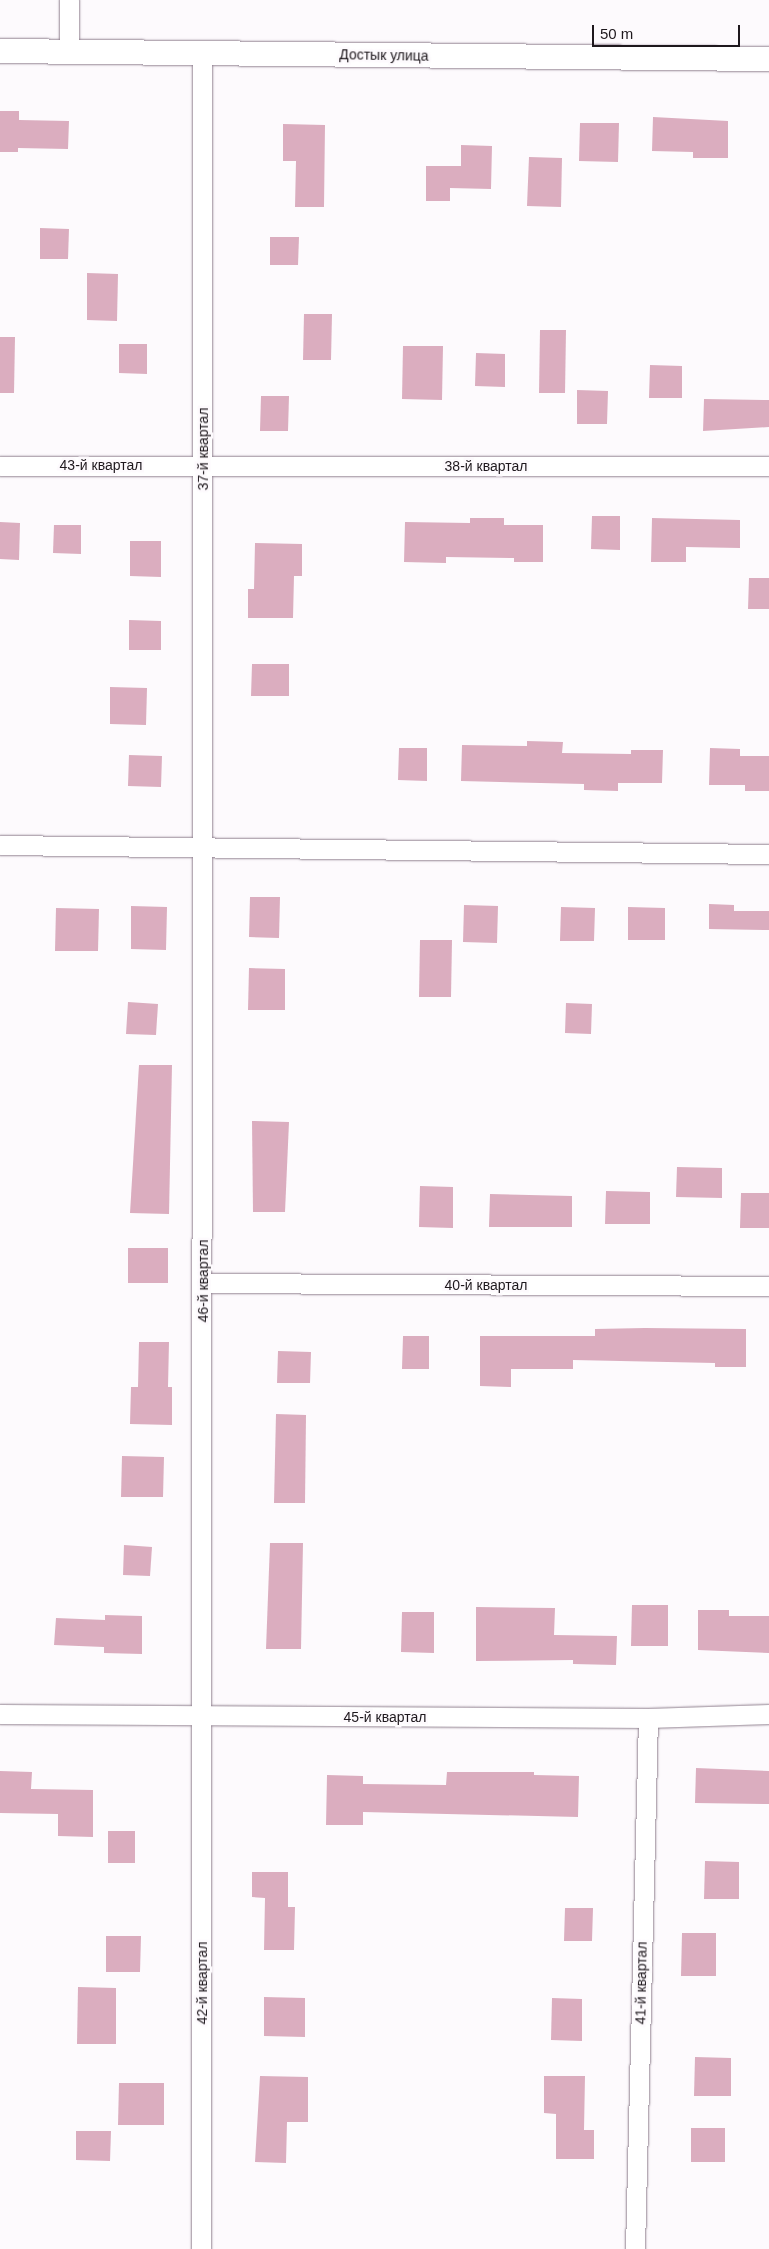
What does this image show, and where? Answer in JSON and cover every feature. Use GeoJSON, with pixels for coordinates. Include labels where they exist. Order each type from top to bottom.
{"type":"FeatureCollection","features":[{"type":"Feature","properties":{"kind":"street"},"geometry":{"type":"LineString","coordinates":[[69,52],[70,0]]}},
{"type":"Feature","properties":{"kind":"street","name":"Достык улица"},"geometry":{"type":"LineString","coordinates":[[0,51],[769,59]]}},
{"type":"Feature","properties":{"kind":"street","name":"37-й квартал"},"geometry":{"type":"LineString","coordinates":[[202,53],[203,846]]}},
{"type":"Feature","properties":{"kind":"street","name":"43-й квартал"},"geometry":{"type":"LineString","coordinates":[[0,466],[203,465]]}},
{"type":"Feature","properties":{"kind":"street","name":"38-й квартал"},"geometry":{"type":"LineString","coordinates":[[203,465],[769,466]]}},
{"type":"Feature","properties":{"kind":"street"},"geometry":{"type":"LineString","coordinates":[[0,845],[769,854]]}},
{"type":"Feature","properties":{"kind":"street","name":"46-й квартал"},"geometry":{"type":"LineString","coordinates":[[202,1716],[203,846]]}},
{"type":"Feature","properties":{"kind":"street","name":"40-й квартал"},"geometry":{"type":"LineString","coordinates":[[202,1283],[769,1286]]}},
{"type":"Feature","properties":{"kind":"street","name":"45-й квартал"},"geometry":{"type":"LineString","coordinates":[[0,1714],[648,1718],[769,1714]]}},
{"type":"Feature","properties":{"kind":"street","name":"42-й квартал"},"geometry":{"type":"LineString","coordinates":[[201,2249],[202,1716]]}},
{"type":"Feature","properties":{"kind":"street","name":"41-й квартал"},"geometry":{"type":"LineString","coordinates":[[635,2249],[648,1718]]}},
{"type":"Feature","properties":{"kind":"building"},"geometry":{"type":"Polygon","coordinates":[[[0,111],[19,111],[19,120],[69,121],[68,149],[18,148],[18,152],[0,152],[0,111]]]}},
{"type":"Feature","properties":{"kind":"building"},"geometry":{"type":"Polygon","coordinates":[[[653,117],[728,121],[728,158],[693,158],[693,152],[652,151],[653,117]]]}},
{"type":"Feature","properties":{"kind":"building"},"geometry":{"type":"Polygon","coordinates":[[[580,123],[619,123],[618,162],[579,161],[580,123]]]}},
{"type":"Feature","properties":{"kind":"building"},"geometry":{"type":"Polygon","coordinates":[[[283,124],[325,125],[324,207],[295,207],[296,161],[283,161],[283,124]]]}},
{"type":"Feature","properties":{"kind":"building"},"geometry":{"type":"Polygon","coordinates":[[[461,145],[492,146],[491,189],[450,188],[450,201],[426,201],[426,166],[461,166],[461,145]]]}},
{"type":"Feature","properties":{"kind":"building"},"geometry":{"type":"Polygon","coordinates":[[[529,157],[562,158],[561,207],[527,206],[529,157]]]}},
{"type":"Feature","properties":{"kind":"building"},"geometry":{"type":"Polygon","coordinates":[[[40,228],[69,229],[68,259],[40,259],[40,228]]]}},
{"type":"Feature","properties":{"kind":"building"},"geometry":{"type":"Polygon","coordinates":[[[270,237],[299,237],[298,265],[270,265],[270,237]]]}},
{"type":"Feature","properties":{"kind":"building"},"geometry":{"type":"Polygon","coordinates":[[[87,273],[118,274],[117,321],[87,320],[87,273]]]}},
{"type":"Feature","properties":{"kind":"building"},"geometry":{"type":"Polygon","coordinates":[[[304,314],[332,314],[331,360],[303,360],[304,314]]]}},
{"type":"Feature","properties":{"kind":"building"},"geometry":{"type":"Polygon","coordinates":[[[540,330],[566,330],[565,393],[539,393],[540,330]]]}},
{"type":"Feature","properties":{"kind":"building"},"geometry":{"type":"Polygon","coordinates":[[[0,337],[15,337],[14,393],[0,393],[0,337]]]}},
{"type":"Feature","properties":{"kind":"building"},"geometry":{"type":"Polygon","coordinates":[[[119,344],[147,344],[147,374],[119,373],[119,344]]]}},
{"type":"Feature","properties":{"kind":"building"},"geometry":{"type":"Polygon","coordinates":[[[403,346],[443,346],[442,400],[402,399],[403,346]]]}},
{"type":"Feature","properties":{"kind":"building"},"geometry":{"type":"Polygon","coordinates":[[[476,353],[505,354],[505,387],[475,386],[476,353]]]}},
{"type":"Feature","properties":{"kind":"building"},"geometry":{"type":"Polygon","coordinates":[[[650,365],[682,366],[682,398],[649,398],[650,365]]]}},
{"type":"Feature","properties":{"kind":"building"},"geometry":{"type":"Polygon","coordinates":[[[577,390],[608,391],[607,424],[577,424],[577,390]]]}},
{"type":"Feature","properties":{"kind":"building"},"geometry":{"type":"Polygon","coordinates":[[[261,396],[289,396],[288,431],[260,431],[261,396]]]}},
{"type":"Feature","properties":{"kind":"building"},"geometry":{"type":"Polygon","coordinates":[[[704,399],[769,400],[769,427],[703,431],[704,399]]]}},
{"type":"Feature","properties":{"kind":"building"},"geometry":{"type":"Polygon","coordinates":[[[592,516],[620,516],[620,550],[591,549],[592,516]]]}},
{"type":"Feature","properties":{"kind":"building"},"geometry":{"type":"Polygon","coordinates":[[[470,518],[504,518],[504,525],[543,525],[543,562],[514,562],[514,558],[446,557],[446,563],[404,562],[405,522],[470,523],[470,518]]]}},
{"type":"Feature","properties":{"kind":"building"},"geometry":{"type":"Polygon","coordinates":[[[652,518],[740,520],[740,548],[686,547],[686,562],[651,562],[652,518]]]}},
{"type":"Feature","properties":{"kind":"building"},"geometry":{"type":"Polygon","coordinates":[[[0,522],[20,523],[19,560],[0,559],[0,522]]]}},
{"type":"Feature","properties":{"kind":"building"},"geometry":{"type":"Polygon","coordinates":[[[54,525],[81,525],[81,554],[53,553],[54,525]]]}},
{"type":"Feature","properties":{"kind":"building"},"geometry":{"type":"Polygon","coordinates":[[[130,541],[161,541],[161,577],[130,576],[130,541]]]}},
{"type":"Feature","properties":{"kind":"building"},"geometry":{"type":"Polygon","coordinates":[[[255,543],[302,544],[302,576],[294,576],[293,618],[248,618],[248,589],[254,589],[255,543]]]}},
{"type":"Feature","properties":{"kind":"building"},"geometry":{"type":"Polygon","coordinates":[[[749,578],[769,578],[769,609],[748,609],[749,578]]]}},
{"type":"Feature","properties":{"kind":"building"},"geometry":{"type":"Polygon","coordinates":[[[129,620],[161,621],[161,650],[129,650],[129,620]]]}},
{"type":"Feature","properties":{"kind":"building"},"geometry":{"type":"Polygon","coordinates":[[[252,664],[289,664],[289,696],[251,696],[252,664]]]}},
{"type":"Feature","properties":{"kind":"building"},"geometry":{"type":"Polygon","coordinates":[[[110,687],[147,688],[146,725],[110,724],[110,687]]]}},
{"type":"Feature","properties":{"kind":"building"},"geometry":{"type":"Polygon","coordinates":[[[527,741],[563,742],[562,753],[631,754],[631,750],[663,750],[662,783],[618,783],[618,791],[584,790],[584,784],[461,781],[462,745],[527,746],[527,741]]]}},
{"type":"Feature","properties":{"kind":"building"},"geometry":{"type":"Polygon","coordinates":[[[399,748],[427,748],[427,781],[398,780],[399,748]]]}},
{"type":"Feature","properties":{"kind":"building"},"geometry":{"type":"Polygon","coordinates":[[[710,748],[740,749],[740,756],[769,756],[769,791],[745,791],[745,785],[709,785],[710,748]]]}},
{"type":"Feature","properties":{"kind":"building"},"geometry":{"type":"Polygon","coordinates":[[[129,755],[162,756],[161,787],[128,786],[129,755]]]}},
{"type":"Feature","properties":{"kind":"building"},"geometry":{"type":"Polygon","coordinates":[[[250,897],[280,897],[279,938],[249,937],[250,897]]]}},
{"type":"Feature","properties":{"kind":"building"},"geometry":{"type":"Polygon","coordinates":[[[709,904],[734,905],[734,911],[769,911],[769,930],[709,929],[709,904]]]}},
{"type":"Feature","properties":{"kind":"building"},"geometry":{"type":"Polygon","coordinates":[[[464,905],[498,906],[497,943],[463,942],[464,905]]]}},
{"type":"Feature","properties":{"kind":"building"},"geometry":{"type":"Polygon","coordinates":[[[131,906],[167,907],[166,950],[131,949],[131,906]]]}},
{"type":"Feature","properties":{"kind":"building"},"geometry":{"type":"Polygon","coordinates":[[[561,907],[595,908],[594,941],[560,941],[561,907]]]}},
{"type":"Feature","properties":{"kind":"building"},"geometry":{"type":"Polygon","coordinates":[[[628,907],[665,908],[665,940],[628,940],[628,907]]]}},
{"type":"Feature","properties":{"kind":"building"},"geometry":{"type":"Polygon","coordinates":[[[56,908],[99,909],[98,951],[55,951],[56,908]]]}},
{"type":"Feature","properties":{"kind":"building"},"geometry":{"type":"Polygon","coordinates":[[[420,940],[452,940],[451,997],[419,997],[420,940]]]}},
{"type":"Feature","properties":{"kind":"building"},"geometry":{"type":"Polygon","coordinates":[[[249,968],[285,969],[285,1010],[248,1010],[249,968]]]}},
{"type":"Feature","properties":{"kind":"building"},"geometry":{"type":"Polygon","coordinates":[[[128,1002],[158,1004],[156,1035],[126,1034],[128,1002]]]}},
{"type":"Feature","properties":{"kind":"building"},"geometry":{"type":"Polygon","coordinates":[[[566,1003],[592,1004],[591,1034],[565,1033],[566,1003]]]}},
{"type":"Feature","properties":{"kind":"building"},"geometry":{"type":"Polygon","coordinates":[[[139,1065],[172,1065],[169,1214],[130,1213],[139,1065]]]}},
{"type":"Feature","properties":{"kind":"building"},"geometry":{"type":"Polygon","coordinates":[[[252,1121],[289,1122],[285,1212],[253,1212],[252,1121]]]}},
{"type":"Feature","properties":{"kind":"building"},"geometry":{"type":"Polygon","coordinates":[[[677,1167],[722,1168],[722,1198],[676,1197],[677,1167]]]}},
{"type":"Feature","properties":{"kind":"building"},"geometry":{"type":"Polygon","coordinates":[[[420,1186],[453,1187],[453,1228],[419,1227],[420,1186]]]}},
{"type":"Feature","properties":{"kind":"building"},"geometry":{"type":"Polygon","coordinates":[[[606,1191],[650,1192],[650,1224],[605,1224],[606,1191]]]}},
{"type":"Feature","properties":{"kind":"building"},"geometry":{"type":"Polygon","coordinates":[[[741,1193],[769,1193],[769,1228],[740,1228],[741,1193]]]}},
{"type":"Feature","properties":{"kind":"building"},"geometry":{"type":"Polygon","coordinates":[[[490,1194],[572,1196],[572,1227],[489,1227],[490,1194]]]}},
{"type":"Feature","properties":{"kind":"building"},"geometry":{"type":"Polygon","coordinates":[[[128,1248],[168,1248],[168,1283],[128,1283],[128,1248]]]}},
{"type":"Feature","properties":{"kind":"building"},"geometry":{"type":"Polygon","coordinates":[[[595,1329],[746,1329],[746,1367],[715,1367],[715,1363],[573,1360],[573,1369],[511,1369],[511,1387],[480,1386],[480,1336],[595,1336],[595,1329]]]}},
{"type":"Feature","properties":{"kind":"building"},"geometry":{"type":"Polygon","coordinates":[[[403,1336],[429,1336],[429,1369],[402,1369],[403,1336]]]}},
{"type":"Feature","properties":{"kind":"building"},"geometry":{"type":"Polygon","coordinates":[[[139,1342],[169,1342],[168,1387],[172,1387],[172,1425],[130,1424],[131,1387],[138,1387],[139,1342]]]}},
{"type":"Feature","properties":{"kind":"building"},"geometry":{"type":"Polygon","coordinates":[[[278,1351],[311,1352],[310,1383],[277,1383],[278,1351]]]}},
{"type":"Feature","properties":{"kind":"building"},"geometry":{"type":"Polygon","coordinates":[[[276,1414],[306,1415],[305,1503],[274,1503],[276,1414]]]}},
{"type":"Feature","properties":{"kind":"building"},"geometry":{"type":"Polygon","coordinates":[[[122,1456],[164,1457],[163,1497],[121,1497],[122,1456]]]}},
{"type":"Feature","properties":{"kind":"building"},"geometry":{"type":"Polygon","coordinates":[[[270,1543],[303,1543],[301,1649],[266,1649],[270,1543]]]}},
{"type":"Feature","properties":{"kind":"building"},"geometry":{"type":"Polygon","coordinates":[[[124,1545],[152,1547],[150,1576],[123,1575],[124,1545]]]}},
{"type":"Feature","properties":{"kind":"building"},"geometry":{"type":"Polygon","coordinates":[[[632,1605],[668,1605],[668,1646],[631,1646],[632,1605]]]}},
{"type":"Feature","properties":{"kind":"building"},"geometry":{"type":"Polygon","coordinates":[[[476,1607],[555,1608],[554,1635],[617,1636],[616,1665],[573,1664],[573,1660],[476,1661],[476,1607]]]}},
{"type":"Feature","properties":{"kind":"building"},"geometry":{"type":"Polygon","coordinates":[[[698,1610],[729,1610],[729,1616],[769,1616],[769,1653],[698,1650],[698,1610]]]}},
{"type":"Feature","properties":{"kind":"building"},"geometry":{"type":"Polygon","coordinates":[[[402,1612],[434,1612],[434,1653],[401,1652],[402,1612]]]}},
{"type":"Feature","properties":{"kind":"building"},"geometry":{"type":"Polygon","coordinates":[[[105,1615],[142,1616],[142,1654],[104,1653],[104,1647],[54,1645],[56,1618],[105,1620],[105,1615]]]}},
{"type":"Feature","properties":{"kind":"building"},"geometry":{"type":"Polygon","coordinates":[[[696,1768],[769,1771],[769,1804],[695,1803],[696,1768]]]}},
{"type":"Feature","properties":{"kind":"building"},"geometry":{"type":"Polygon","coordinates":[[[0,1771],[32,1772],[31,1789],[93,1790],[93,1837],[58,1836],[58,1814],[0,1813],[0,1771]]]}},
{"type":"Feature","properties":{"kind":"building"},"geometry":{"type":"Polygon","coordinates":[[[447,1772],[534,1772],[534,1775],[579,1776],[578,1817],[363,1812],[363,1825],[326,1825],[327,1775],[363,1776],[363,1784],[446,1785],[447,1772]]]}},
{"type":"Feature","properties":{"kind":"building"},"geometry":{"type":"Polygon","coordinates":[[[108,1831],[135,1831],[135,1863],[108,1863],[108,1831]]]}},
{"type":"Feature","properties":{"kind":"building"},"geometry":{"type":"Polygon","coordinates":[[[705,1861],[739,1862],[739,1899],[704,1899],[705,1861]]]}},
{"type":"Feature","properties":{"kind":"building"},"geometry":{"type":"Polygon","coordinates":[[[252,1872],[288,1872],[288,1907],[295,1907],[294,1950],[264,1950],[265,1898],[252,1897],[252,1872]]]}},
{"type":"Feature","properties":{"kind":"building"},"geometry":{"type":"Polygon","coordinates":[[[565,1908],[593,1908],[592,1941],[564,1941],[565,1908]]]}},
{"type":"Feature","properties":{"kind":"building"},"geometry":{"type":"Polygon","coordinates":[[[682,1933],[716,1933],[716,1976],[681,1976],[682,1933]]]}},
{"type":"Feature","properties":{"kind":"building"},"geometry":{"type":"Polygon","coordinates":[[[106,1936],[141,1936],[140,1972],[106,1972],[106,1936]]]}},
{"type":"Feature","properties":{"kind":"building"},"geometry":{"type":"Polygon","coordinates":[[[78,1987],[116,1988],[116,2044],[77,2044],[78,1987]]]}},
{"type":"Feature","properties":{"kind":"building"},"geometry":{"type":"Polygon","coordinates":[[[264,1997],[305,1998],[305,2037],[264,2036],[264,1997]]]}},
{"type":"Feature","properties":{"kind":"building"},"geometry":{"type":"Polygon","coordinates":[[[552,1998],[582,1999],[582,2041],[551,2040],[552,1998]]]}},
{"type":"Feature","properties":{"kind":"building"},"geometry":{"type":"Polygon","coordinates":[[[695,2057],[731,2058],[731,2096],[694,2096],[695,2057]]]}},
{"type":"Feature","properties":{"kind":"building"},"geometry":{"type":"Polygon","coordinates":[[[260,2076],[308,2077],[308,2122],[287,2122],[286,2163],[255,2162],[260,2076]]]}},
{"type":"Feature","properties":{"kind":"building"},"geometry":{"type":"Polygon","coordinates":[[[544,2076],[585,2076],[584,2130],[594,2130],[594,2159],[556,2159],[556,2114],[544,2113],[544,2076]]]}},
{"type":"Feature","properties":{"kind":"building"},"geometry":{"type":"Polygon","coordinates":[[[119,2083],[164,2083],[164,2125],[118,2125],[119,2083]]]}},
{"type":"Feature","properties":{"kind":"building"},"geometry":{"type":"Polygon","coordinates":[[[691,2128],[725,2128],[725,2162],[691,2162],[691,2128]]]}},
{"type":"Feature","properties":{"kind":"building"},"geometry":{"type":"Polygon","coordinates":[[[76,2131],[111,2131],[110,2161],[76,2160],[76,2131]]]}}]}
